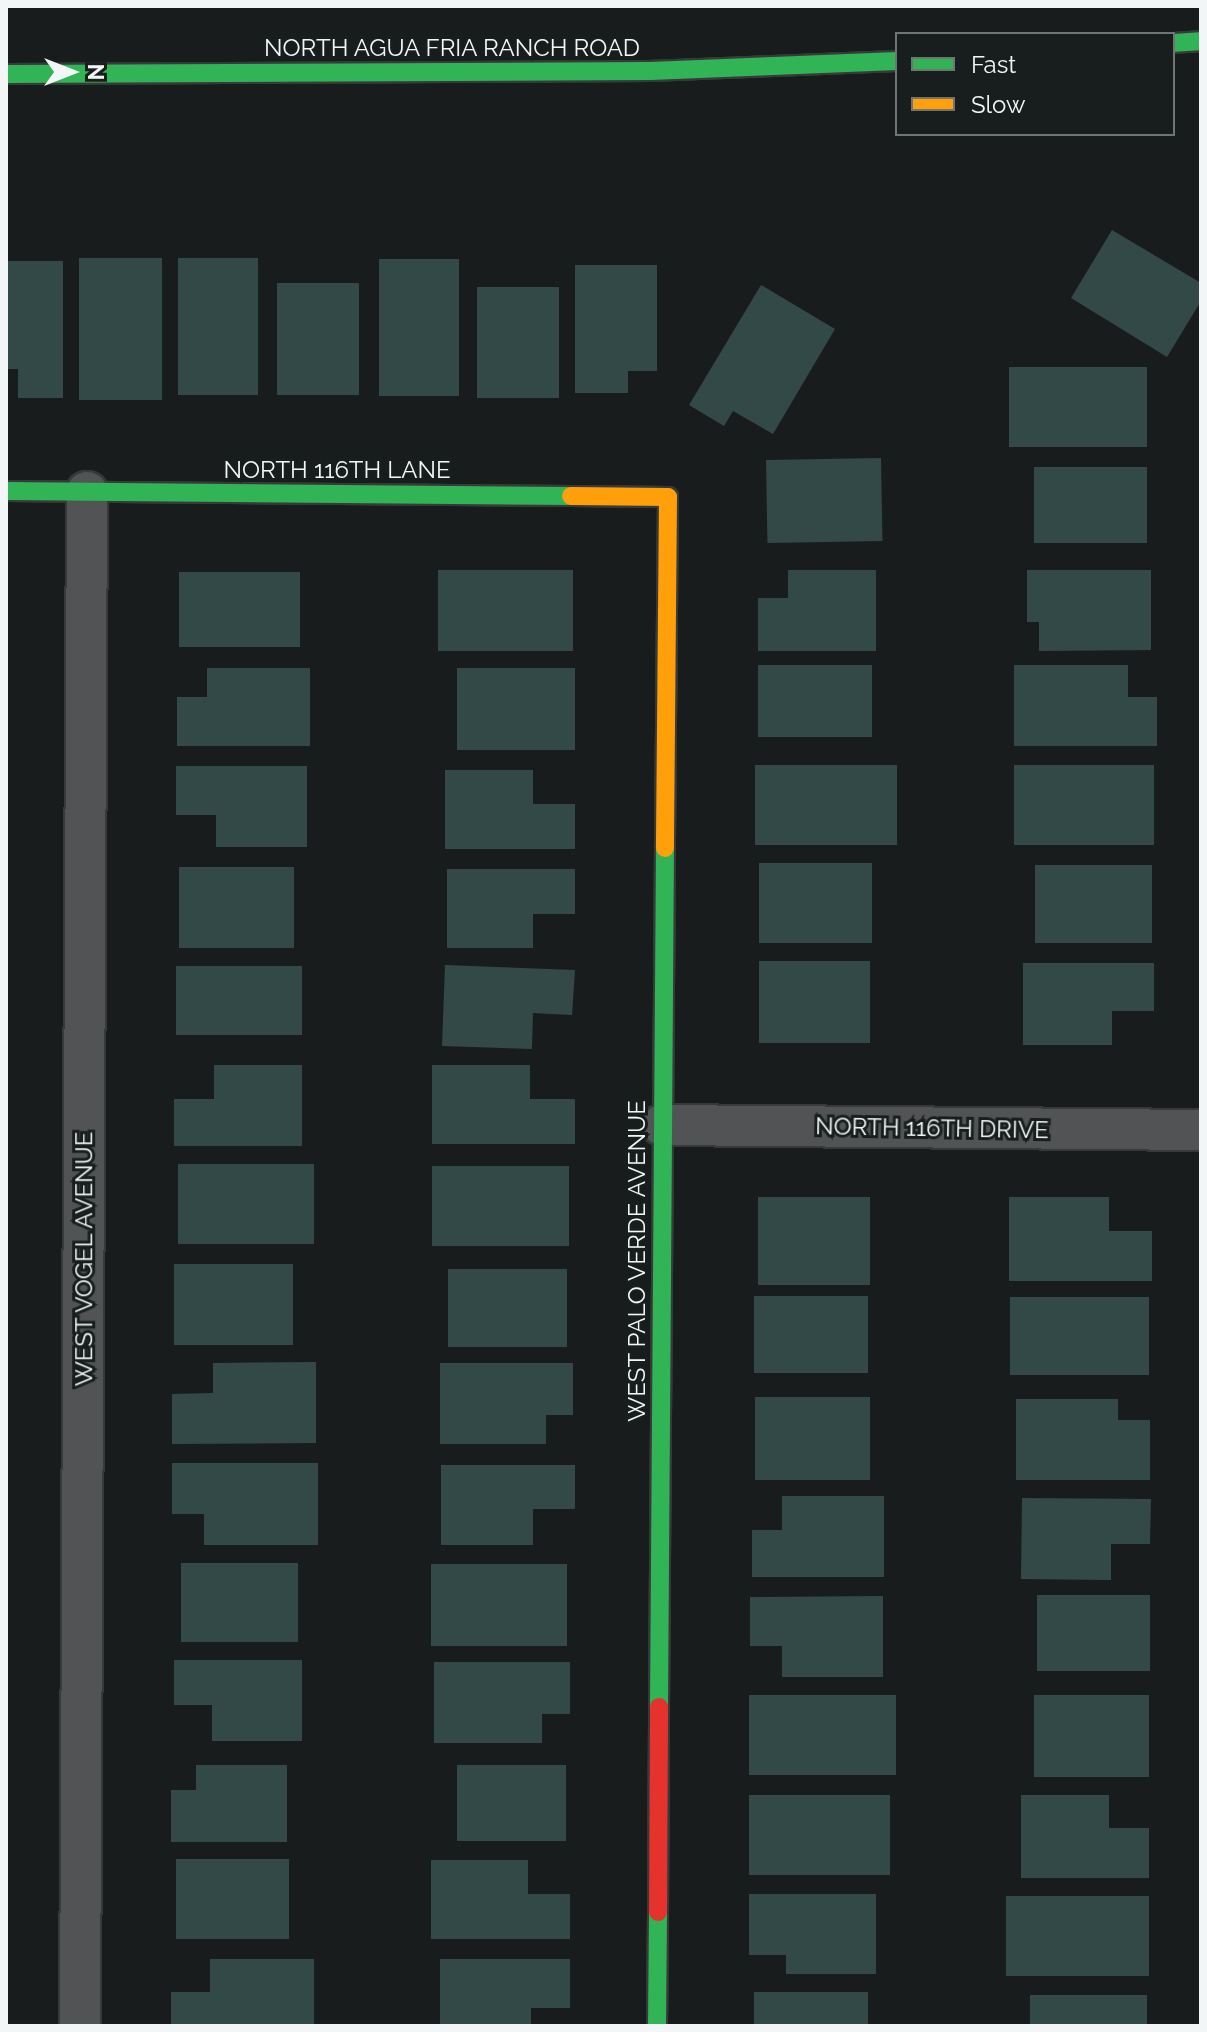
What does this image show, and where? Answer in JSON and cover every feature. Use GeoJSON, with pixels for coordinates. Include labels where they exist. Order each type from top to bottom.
{"type":"FeatureCollection","features":[{"type":"Feature","properties":{"kind":"street"},"geometry":{"type":"LineString","coordinates":[[1175,43],[1201,41]]}},
{"type":"Feature","properties":{"kind":"street","name":"NORTH AGUA FRIA RANCH ROAD"},"geometry":{"type":"LineString","coordinates":[[6,74],[650,71],[895,61]]}},
{"type":"Feature","properties":{"kind":"street","name":"NORTH 116TH LANE"},"geometry":{"type":"LineString","coordinates":[[6,491],[668,497]]}},
{"type":"Feature","properties":{"kind":"street","name":"WEST VOGEL AVENUE"},"geometry":{"type":"LineString","coordinates":[[80,2026],[87,492]]}},
{"type":"Feature","properties":{"kind":"street","name":"WEST PALO VERDE AVENUE"},"geometry":{"type":"LineString","coordinates":[[657,2026],[668,497]]}},
{"type":"Feature","properties":{"kind":"street","name":"NORTH 116TH DRIVE"},"geometry":{"type":"LineString","coordinates":[[662,1125],[1201,1130]]}},
{"type":"Feature","properties":{"kind":"building"},"geometry":{"type":"Polygon","coordinates":[[[1112,230],[1201,283],[1201,301],[1167,357],[1071,298],[1112,230]]]}},
{"type":"Feature","properties":{"kind":"building"},"geometry":{"type":"Polygon","coordinates":[[[79,258],[162,258],[162,400],[79,400],[79,258]]]}},
{"type":"Feature","properties":{"kind":"building"},"geometry":{"type":"Polygon","coordinates":[[[178,258],[258,258],[258,395],[178,395],[178,258]]]}},
{"type":"Feature","properties":{"kind":"building"},"geometry":{"type":"Polygon","coordinates":[[[379,259],[459,259],[459,396],[379,396],[379,259]]]}},
{"type":"Feature","properties":{"kind":"building"},"geometry":{"type":"Polygon","coordinates":[[[6,261],[63,261],[63,398],[18,398],[18,369],[6,369],[6,261]]]}},
{"type":"Feature","properties":{"kind":"building"},"geometry":{"type":"Polygon","coordinates":[[[575,265],[657,265],[657,371],[628,371],[628,393],[575,393],[575,265]]]}},
{"type":"Feature","properties":{"kind":"building"},"geometry":{"type":"Polygon","coordinates":[[[277,283],[359,283],[359,395],[277,395],[277,283]]]}},
{"type":"Feature","properties":{"kind":"building"},"geometry":{"type":"Polygon","coordinates":[[[761,285],[835,329],[773,434],[733,411],[724,426],[689,405],[761,285]]]}},
{"type":"Feature","properties":{"kind":"building"},"geometry":{"type":"Polygon","coordinates":[[[477,287],[559,287],[559,398],[477,398],[477,287]]]}},
{"type":"Feature","properties":{"kind":"building"},"geometry":{"type":"Polygon","coordinates":[[[1009,367],[1147,367],[1147,447],[1009,447],[1009,367]]]}},
{"type":"Feature","properties":{"kind":"building"},"geometry":{"type":"Polygon","coordinates":[[[881,458],[882,541],[767,543],[766,460],[881,458]]]}},
{"type":"Feature","properties":{"kind":"building"},"geometry":{"type":"Polygon","coordinates":[[[1034,467],[1147,467],[1147,543],[1034,543],[1034,467]]]}},
{"type":"Feature","properties":{"kind":"building"},"geometry":{"type":"Polygon","coordinates":[[[438,570],[573,570],[573,651],[438,651],[438,570]]]}},
{"type":"Feature","properties":{"kind":"building"},"geometry":{"type":"Polygon","coordinates":[[[788,570],[876,570],[876,651],[758,651],[758,598],[788,598],[788,570]]]}},
{"type":"Feature","properties":{"kind":"building"},"geometry":{"type":"Polygon","coordinates":[[[1027,570],[1151,570],[1151,650],[1039,651],[1039,622],[1027,622],[1027,570]]]}},
{"type":"Feature","properties":{"kind":"building"},"geometry":{"type":"Polygon","coordinates":[[[179,572],[300,572],[300,647],[179,647],[179,572]]]}},
{"type":"Feature","properties":{"kind":"building"},"geometry":{"type":"Polygon","coordinates":[[[758,665],[872,665],[872,737],[758,737],[758,665]]]}},
{"type":"Feature","properties":{"kind":"building"},"geometry":{"type":"Polygon","coordinates":[[[1014,665],[1128,665],[1128,697],[1157,697],[1157,746],[1014,746],[1014,665]]]}},
{"type":"Feature","properties":{"kind":"building"},"geometry":{"type":"Polygon","coordinates":[[[207,668],[310,668],[310,746],[177,746],[177,697],[207,697],[207,668]]]}},
{"type":"Feature","properties":{"kind":"building"},"geometry":{"type":"Polygon","coordinates":[[[457,668],[575,668],[575,750],[457,750],[457,668]]]}},
{"type":"Feature","properties":{"kind":"building"},"geometry":{"type":"Polygon","coordinates":[[[755,765],[897,765],[897,845],[755,845],[755,765]]]}},
{"type":"Feature","properties":{"kind":"building"},"geometry":{"type":"Polygon","coordinates":[[[1014,765],[1154,765],[1154,845],[1014,845],[1014,765]]]}},
{"type":"Feature","properties":{"kind":"building"},"geometry":{"type":"Polygon","coordinates":[[[176,766],[307,766],[307,847],[216,847],[216,815],[176,815],[176,766]]]}},
{"type":"Feature","properties":{"kind":"building"},"geometry":{"type":"Polygon","coordinates":[[[445,770],[533,770],[533,804],[575,804],[575,849],[445,849],[445,770]]]}},
{"type":"Feature","properties":{"kind":"building"},"geometry":{"type":"Polygon","coordinates":[[[759,863],[872,863],[872,943],[759,943],[759,863]]]}},
{"type":"Feature","properties":{"kind":"building"},"geometry":{"type":"Polygon","coordinates":[[[1035,865],[1152,865],[1152,943],[1035,943],[1035,865]]]}},
{"type":"Feature","properties":{"kind":"building"},"geometry":{"type":"Polygon","coordinates":[[[179,867],[294,867],[294,948],[179,948],[179,867]]]}},
{"type":"Feature","properties":{"kind":"building"},"geometry":{"type":"Polygon","coordinates":[[[447,869],[575,869],[575,914],[533,914],[533,948],[447,948],[447,869]]]}},
{"type":"Feature","properties":{"kind":"building"},"geometry":{"type":"Polygon","coordinates":[[[759,961],[870,961],[870,1043],[759,1043],[759,961]]]}},
{"type":"Feature","properties":{"kind":"building"},"geometry":{"type":"Polygon","coordinates":[[[1023,963],[1154,963],[1154,1011],[1112,1011],[1112,1045],[1023,1045],[1023,963]]]}},
{"type":"Feature","properties":{"kind":"building"},"geometry":{"type":"Polygon","coordinates":[[[445,965],[575,970],[572,1015],[533,1013],[532,1049],[442,1046],[445,965]]]}},
{"type":"Feature","properties":{"kind":"building"},"geometry":{"type":"Polygon","coordinates":[[[176,966],[302,966],[302,1035],[176,1035],[176,966]]]}},
{"type":"Feature","properties":{"kind":"building"},"geometry":{"type":"Polygon","coordinates":[[[214,1065],[302,1065],[302,1146],[174,1146],[174,1099],[214,1099],[214,1065]]]}},
{"type":"Feature","properties":{"kind":"building"},"geometry":{"type":"Polygon","coordinates":[[[432,1065],[530,1065],[530,1099],[575,1099],[575,1144],[432,1144],[432,1065]]]}},
{"type":"Feature","properties":{"kind":"building"},"geometry":{"type":"Polygon","coordinates":[[[178,1164],[314,1164],[314,1244],[178,1244],[178,1164]]]}},
{"type":"Feature","properties":{"kind":"building"},"geometry":{"type":"Polygon","coordinates":[[[432,1166],[569,1166],[569,1246],[432,1246],[432,1166]]]}},
{"type":"Feature","properties":{"kind":"building"},"geometry":{"type":"Polygon","coordinates":[[[758,1197],[870,1197],[870,1285],[758,1285],[758,1197]]]}},
{"type":"Feature","properties":{"kind":"building"},"geometry":{"type":"Polygon","coordinates":[[[1009,1197],[1109,1197],[1109,1231],[1152,1231],[1152,1281],[1009,1281],[1009,1197]]]}},
{"type":"Feature","properties":{"kind":"building"},"geometry":{"type":"Polygon","coordinates":[[[174,1264],[293,1264],[293,1345],[174,1345],[174,1264]]]}},
{"type":"Feature","properties":{"kind":"building"},"geometry":{"type":"Polygon","coordinates":[[[448,1269],[567,1269],[567,1347],[448,1347],[448,1269]]]}},
{"type":"Feature","properties":{"kind":"building"},"geometry":{"type":"Polygon","coordinates":[[[754,1296],[868,1296],[868,1373],[754,1373],[754,1296]]]}},
{"type":"Feature","properties":{"kind":"building"},"geometry":{"type":"Polygon","coordinates":[[[1010,1297],[1149,1297],[1149,1375],[1010,1375],[1010,1297]]]}},
{"type":"Feature","properties":{"kind":"building"},"geometry":{"type":"Polygon","coordinates":[[[316,1362],[316,1443],[172,1444],[172,1394],[213,1393],[213,1363],[316,1362]]]}},
{"type":"Feature","properties":{"kind":"building"},"geometry":{"type":"Polygon","coordinates":[[[440,1363],[573,1363],[573,1415],[546,1415],[546,1444],[440,1444],[440,1363]]]}},
{"type":"Feature","properties":{"kind":"building"},"geometry":{"type":"Polygon","coordinates":[[[755,1397],[870,1397],[870,1480],[755,1480],[755,1397]]]}},
{"type":"Feature","properties":{"kind":"building"},"geometry":{"type":"Polygon","coordinates":[[[1016,1399],[1118,1399],[1118,1420],[1150,1420],[1150,1480],[1016,1480],[1016,1399]]]}},
{"type":"Feature","properties":{"kind":"building"},"geometry":{"type":"Polygon","coordinates":[[[172,1463],[318,1463],[318,1545],[204,1545],[204,1514],[172,1514],[172,1463]]]}},
{"type":"Feature","properties":{"kind":"building"},"geometry":{"type":"Polygon","coordinates":[[[441,1465],[575,1465],[575,1509],[533,1509],[533,1545],[441,1545],[441,1465]]]}},
{"type":"Feature","properties":{"kind":"building"},"geometry":{"type":"Polygon","coordinates":[[[782,1496],[884,1496],[884,1577],[752,1577],[752,1530],[782,1530],[782,1496]]]}},
{"type":"Feature","properties":{"kind":"building"},"geometry":{"type":"Polygon","coordinates":[[[1022,1498],[1151,1499],[1150,1544],[1111,1544],[1111,1580],[1021,1579],[1022,1498]]]}},
{"type":"Feature","properties":{"kind":"building"},"geometry":{"type":"Polygon","coordinates":[[[181,1563],[298,1563],[298,1642],[181,1642],[181,1563]]]}},
{"type":"Feature","properties":{"kind":"building"},"geometry":{"type":"Polygon","coordinates":[[[431,1564],[567,1564],[567,1646],[431,1646],[431,1564]]]}},
{"type":"Feature","properties":{"kind":"building"},"geometry":{"type":"Polygon","coordinates":[[[1037,1595],[1150,1595],[1150,1671],[1037,1671],[1037,1595]]]}},
{"type":"Feature","properties":{"kind":"building"},"geometry":{"type":"Polygon","coordinates":[[[883,1596],[883,1677],[782,1677],[782,1646],[750,1646],[750,1597],[883,1596]]]}},
{"type":"Feature","properties":{"kind":"building"},"geometry":{"type":"Polygon","coordinates":[[[174,1660],[302,1660],[302,1741],[212,1741],[212,1705],[174,1705],[174,1660]]]}},
{"type":"Feature","properties":{"kind":"building"},"geometry":{"type":"Polygon","coordinates":[[[434,1662],[570,1662],[570,1714],[542,1714],[542,1743],[434,1743],[434,1662]]]}},
{"type":"Feature","properties":{"kind":"building"},"geometry":{"type":"Polygon","coordinates":[[[749,1695],[896,1695],[896,1775],[749,1775],[749,1695]]]}},
{"type":"Feature","properties":{"kind":"building"},"geometry":{"type":"Polygon","coordinates":[[[1034,1695],[1149,1695],[1149,1777],[1034,1777],[1034,1695]]]}},
{"type":"Feature","properties":{"kind":"building"},"geometry":{"type":"Polygon","coordinates":[[[196,1765],[287,1765],[287,1842],[171,1842],[171,1790],[196,1790],[196,1765]]]}},
{"type":"Feature","properties":{"kind":"building"},"geometry":{"type":"Polygon","coordinates":[[[457,1765],[566,1765],[566,1841],[457,1841],[457,1765]]]}},
{"type":"Feature","properties":{"kind":"building"},"geometry":{"type":"Polygon","coordinates":[[[749,1795],[890,1795],[890,1875],[749,1875],[749,1795]]]}},
{"type":"Feature","properties":{"kind":"building"},"geometry":{"type":"Polygon","coordinates":[[[1021,1795],[1109,1795],[1109,1828],[1149,1828],[1149,1878],[1021,1878],[1021,1795]]]}},
{"type":"Feature","properties":{"kind":"building"},"geometry":{"type":"Polygon","coordinates":[[[176,1859],[289,1859],[289,1939],[176,1939],[176,1859]]]}},
{"type":"Feature","properties":{"kind":"building"},"geometry":{"type":"Polygon","coordinates":[[[431,1860],[528,1860],[528,1894],[570,1894],[570,1939],[431,1939],[431,1860]]]}},
{"type":"Feature","properties":{"kind":"building"},"geometry":{"type":"Polygon","coordinates":[[[749,1894],[876,1894],[876,1974],[786,1974],[786,1955],[749,1955],[749,1894]]]}},
{"type":"Feature","properties":{"kind":"building"},"geometry":{"type":"Polygon","coordinates":[[[1006,1896],[1149,1896],[1149,1976],[1006,1976],[1006,1896]]]}},
{"type":"Feature","properties":{"kind":"building"},"geometry":{"type":"Polygon","coordinates":[[[210,1959],[314,1959],[314,2026],[171,2026],[171,1992],[210,1992],[210,1959]]]}},
{"type":"Feature","properties":{"kind":"building"},"geometry":{"type":"Polygon","coordinates":[[[440,1959],[570,1959],[570,2008],[531,2008],[531,2026],[440,2026],[440,1959]]]}},
{"type":"Feature","properties":{"kind":"building"},"geometry":{"type":"Polygon","coordinates":[[[754,1992],[868,1992],[868,2026],[754,2026],[754,1992]]]}},
{"type":"Feature","properties":{"kind":"building"},"geometry":{"type":"Polygon","coordinates":[[[1030,1995],[1147,1995],[1147,2026],[1030,2026],[1030,1995]]]}},
{"type":"Feature","properties":{"kind":"traffic: fast"},"geometry":{"type":"LineString","coordinates":[[1175,43],[1201,41]]}},
{"type":"Feature","properties":{"kind":"traffic: fast"},"geometry":{"type":"LineString","coordinates":[[6,74],[650,71],[895,61]]}},
{"type":"Feature","properties":{"kind":"traffic: fast"},"geometry":{"type":"LineString","coordinates":[[6,491],[571,496]]}},
{"type":"Feature","properties":{"kind":"traffic: fast"},"geometry":{"type":"LineString","coordinates":[[659,1707],[665,848]]}},
{"type":"Feature","properties":{"kind":"traffic: fast"},"geometry":{"type":"LineString","coordinates":[[657,2026],[658,1912]]}},
{"type":"Feature","properties":{"kind":"traffic: slow"},"geometry":{"type":"LineString","coordinates":[[571,496],[668,497],[665,848]]}},
{"type":"Feature","properties":{"kind":"traffic: jam"},"geometry":{"type":"LineString","coordinates":[[658,1912],[659,1707]]}}]}
